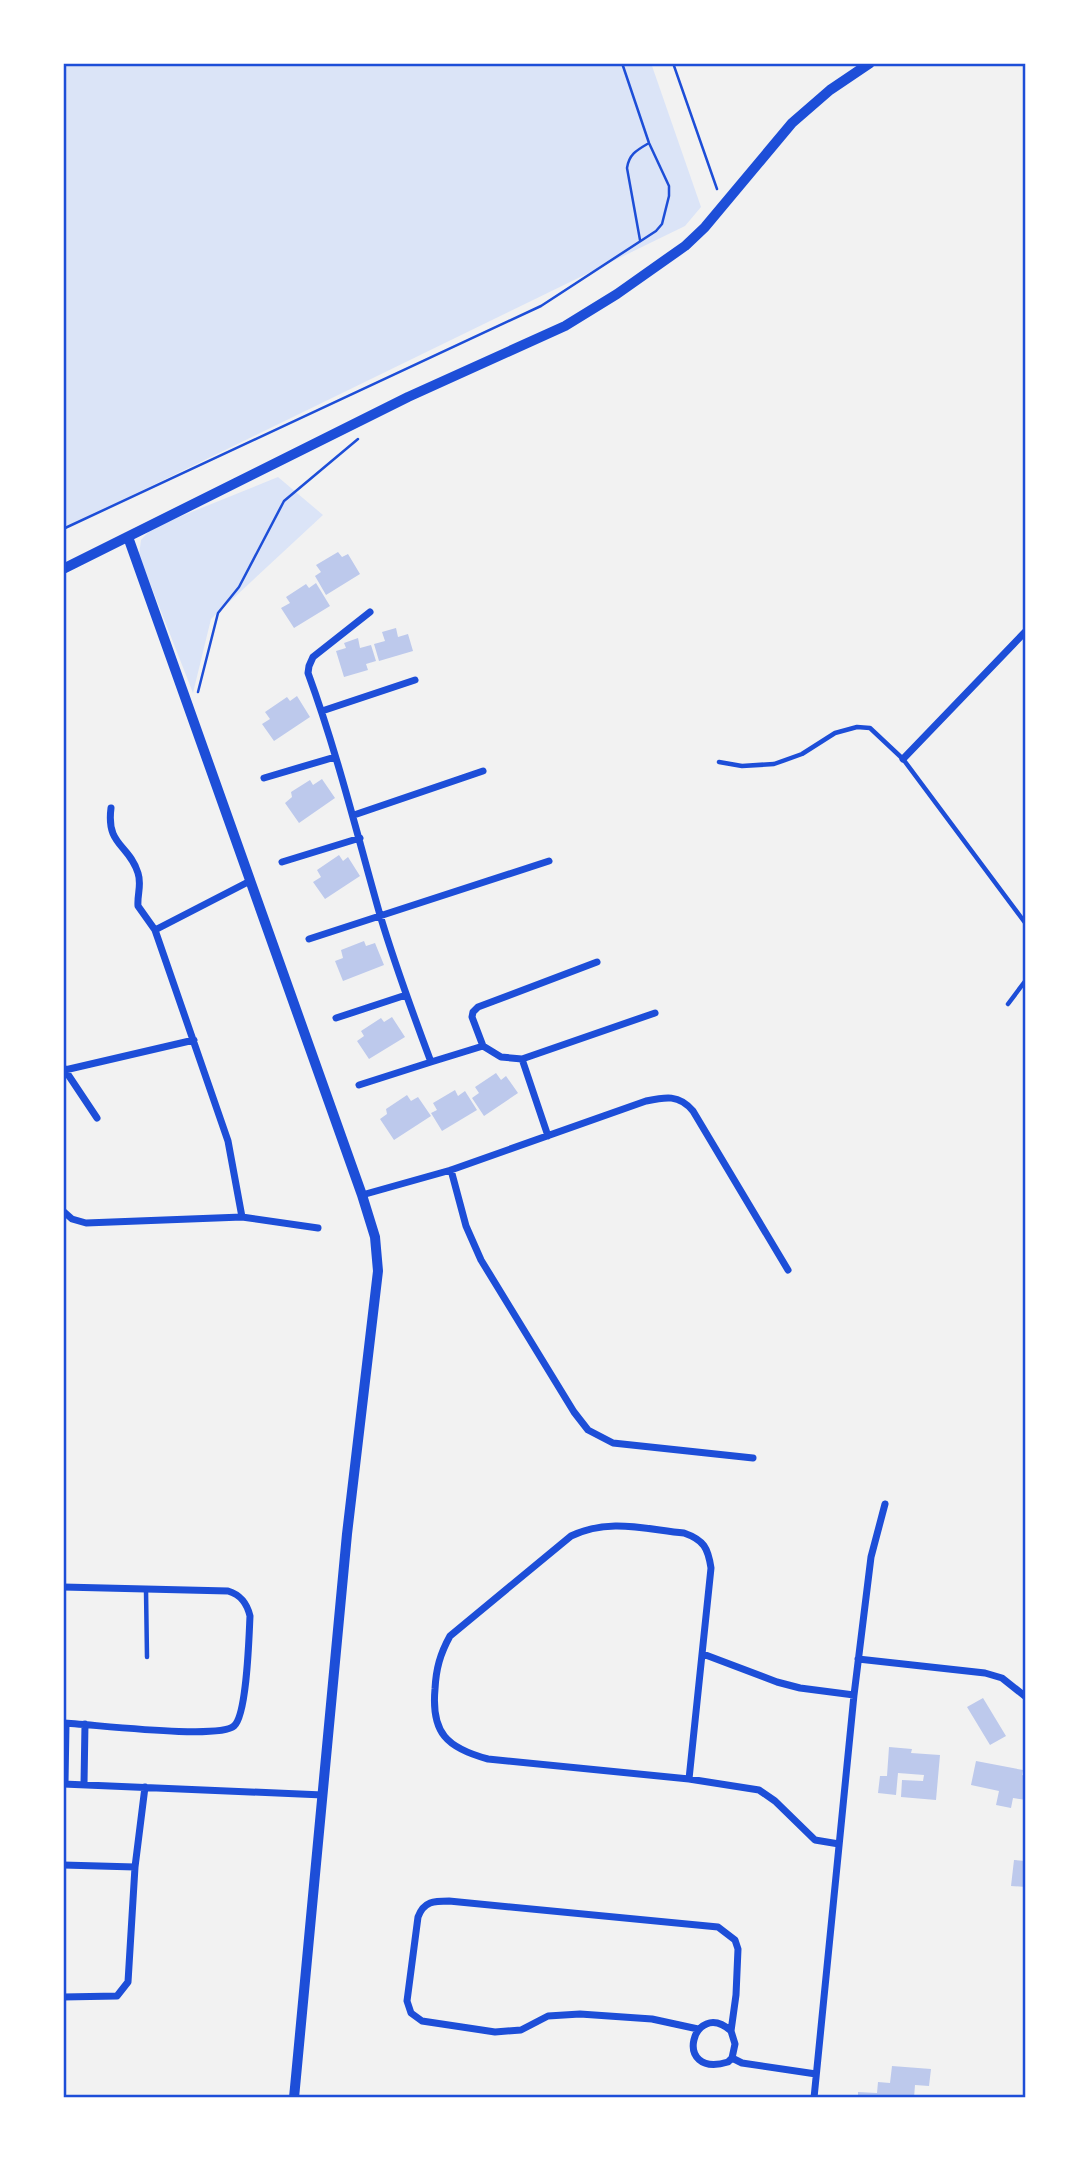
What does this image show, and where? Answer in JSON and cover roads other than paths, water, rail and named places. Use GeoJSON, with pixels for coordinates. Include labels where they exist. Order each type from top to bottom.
{"type":"FeatureCollection","features":[{"type":"Feature","properties":{"kind":"street"},"geometry":{"type":"LineString","coordinates":[[63,569],[408,397],[565,326],[617,295],[685,246],[792,123],[830,90],[870,63]]}},
{"type":"Feature","properties":{"kind":"street"},"geometry":{"type":"LineString","coordinates":[[128,537],[375,1237],[378,1271],[347,1534],[294,2098]]}},
{"type":"Feature","properties":{"kind":"street"},"geometry":{"type":"LineString","coordinates":[[370,612],[310,660],[308,673],[354,815],[380,916],[430,1062]]}},
{"type":"Feature","properties":{"kind":"street"},"geometry":{"type":"LineString","coordinates":[[903,758],[1026,631]]}},
{"type":"Feature","properties":{"kind":"street"},"geometry":{"type":"LineString","coordinates":[[322,711],[415,680]]}},
{"type":"Feature","properties":{"kind":"street"},"geometry":{"type":"LineString","coordinates":[[264,778],[335,757]]}},
{"type":"Feature","properties":{"kind":"street"},"geometry":{"type":"LineString","coordinates":[[354,815],[483,771]]}},
{"type":"Feature","properties":{"kind":"street"},"geometry":{"type":"LineString","coordinates":[[111,808],[114,838],[134,862],[139,875],[141,891],[138,906],[155,930],[228,1141],[242,1217]]}},
{"type":"Feature","properties":{"kind":"street"},"geometry":{"type":"LineString","coordinates":[[282,862],[360,838]]}},
{"type":"Feature","properties":{"kind":"street"},"geometry":{"type":"LineString","coordinates":[[309,939],[550,861]]}},
{"type":"Feature","properties":{"kind":"street"},"geometry":{"type":"LineString","coordinates":[[155,930],[250,881]]}},
{"type":"Feature","properties":{"kind":"street"},"geometry":{"type":"LineString","coordinates":[[597,962],[478,1007],[472,1017],[483,1046],[501,1056],[522,1059],[655,1013]]}},
{"type":"Feature","properties":{"kind":"street"},"geometry":{"type":"LineString","coordinates":[[336,1018],[406,995]]}},
{"type":"Feature","properties":{"kind":"street"},"geometry":{"type":"LineString","coordinates":[[96,1118],[64,1068],[194,1040]]}},
{"type":"Feature","properties":{"kind":"street"},"geometry":{"type":"LineString","coordinates":[[359,1085],[483,1046]]}},
{"type":"Feature","properties":{"kind":"street"},"geometry":{"type":"LineString","coordinates":[[522,1059],[548,1136]]}},
{"type":"Feature","properties":{"kind":"street"},"geometry":{"type":"LineString","coordinates":[[362,1195],[451,1170],[646,1101],[670,1097],[679,1099],[693,1111],[788,1270]]}},
{"type":"Feature","properties":{"kind":"street"},"geometry":{"type":"LineString","coordinates":[[451,1170],[466,1226],[481,1260],[574,1412],[588,1430],[613,1443],[753,1458]]}},
{"type":"Feature","properties":{"kind":"street"},"geometry":{"type":"LineString","coordinates":[[63,1211],[72,1219],[86,1223],[242,1217],[318,1228]]}},
{"type":"Feature","properties":{"kind":"street"},"geometry":{"type":"LineString","coordinates":[[814,2098],[858,1659],[871,1557],[885,1504]]}},
{"type":"Feature","properties":{"kind":"street"},"geometry":{"type":"LineString","coordinates":[[689,1779],[711,1568],[709,1552],[704,1542],[684,1533],[598,1526],[571,1536],[450,1636],[441,1652],[436,1669],[433,1709],[437,1727],[448,1741],[464,1753],[488,1759],[689,1779],[763,1791],[814,1840],[839,1844]]}},
{"type":"Feature","properties":{"kind":"street"},"geometry":{"type":"LineString","coordinates":[[63,1587],[228,1591],[245,1602],[250,1616],[242,1706],[237,1721],[225,1731],[207,1733],[64,1724],[64,1784],[323,1795]]}},
{"type":"Feature","properties":{"kind":"street"},"geometry":{"type":"LineString","coordinates":[[703,1654],[777,1682],[854,1696]]}},
{"type":"Feature","properties":{"kind":"street"},"geometry":{"type":"LineString","coordinates":[[858,1659],[985,1673],[1002,1678],[1026,1697]]}},
{"type":"Feature","properties":{"kind":"street"},"geometry":{"type":"LineString","coordinates":[[84,1784],[85,1724]]}},
{"type":"Feature","properties":{"kind":"street"},"geometry":{"type":"LineString","coordinates":[[63,1997],[117,1996],[128,1982],[135,1867],[145,1787]]}},
{"type":"Feature","properties":{"kind":"street"},"geometry":{"type":"LineString","coordinates":[[63,1865],[135,1867]]}},
{"type":"Feature","properties":{"kind":"street"},"geometry":{"type":"LineString","coordinates":[[698,2029],[652,2019],[580,2014],[548,2016],[521,2029],[495,2032],[422,2021],[411,2013],[407,2001],[421,1909],[431,1902],[449,1901],[718,1927],[735,1940],[738,1948],[731,2031],[735,2044],[732,2058],[728,2062],[718,2065],[699,2059],[692,2041],[698,2029],[704,2025],[718,2023],[731,2031]]}},
{"type":"Feature","properties":{"kind":"street"},"geometry":{"type":"LineString","coordinates":[[732,2058],[743,2063],[816,2074]]}},
{"type":"Feature","properties":{"kind":"lane"},"geometry":{"type":"LineString","coordinates":[[719,762],[742,765],[774,764],[802,754],[835,733],[857,727],[870,728],[903,758],[1026,924]]}},
{"type":"Feature","properties":{"kind":"lane"},"geometry":{"type":"LineString","coordinates":[[1009,1003],[1026,980]]}},
{"type":"Feature","properties":{"kind":"lane"},"geometry":{"type":"LineString","coordinates":[[146,1589],[147,1657]]}}]}
